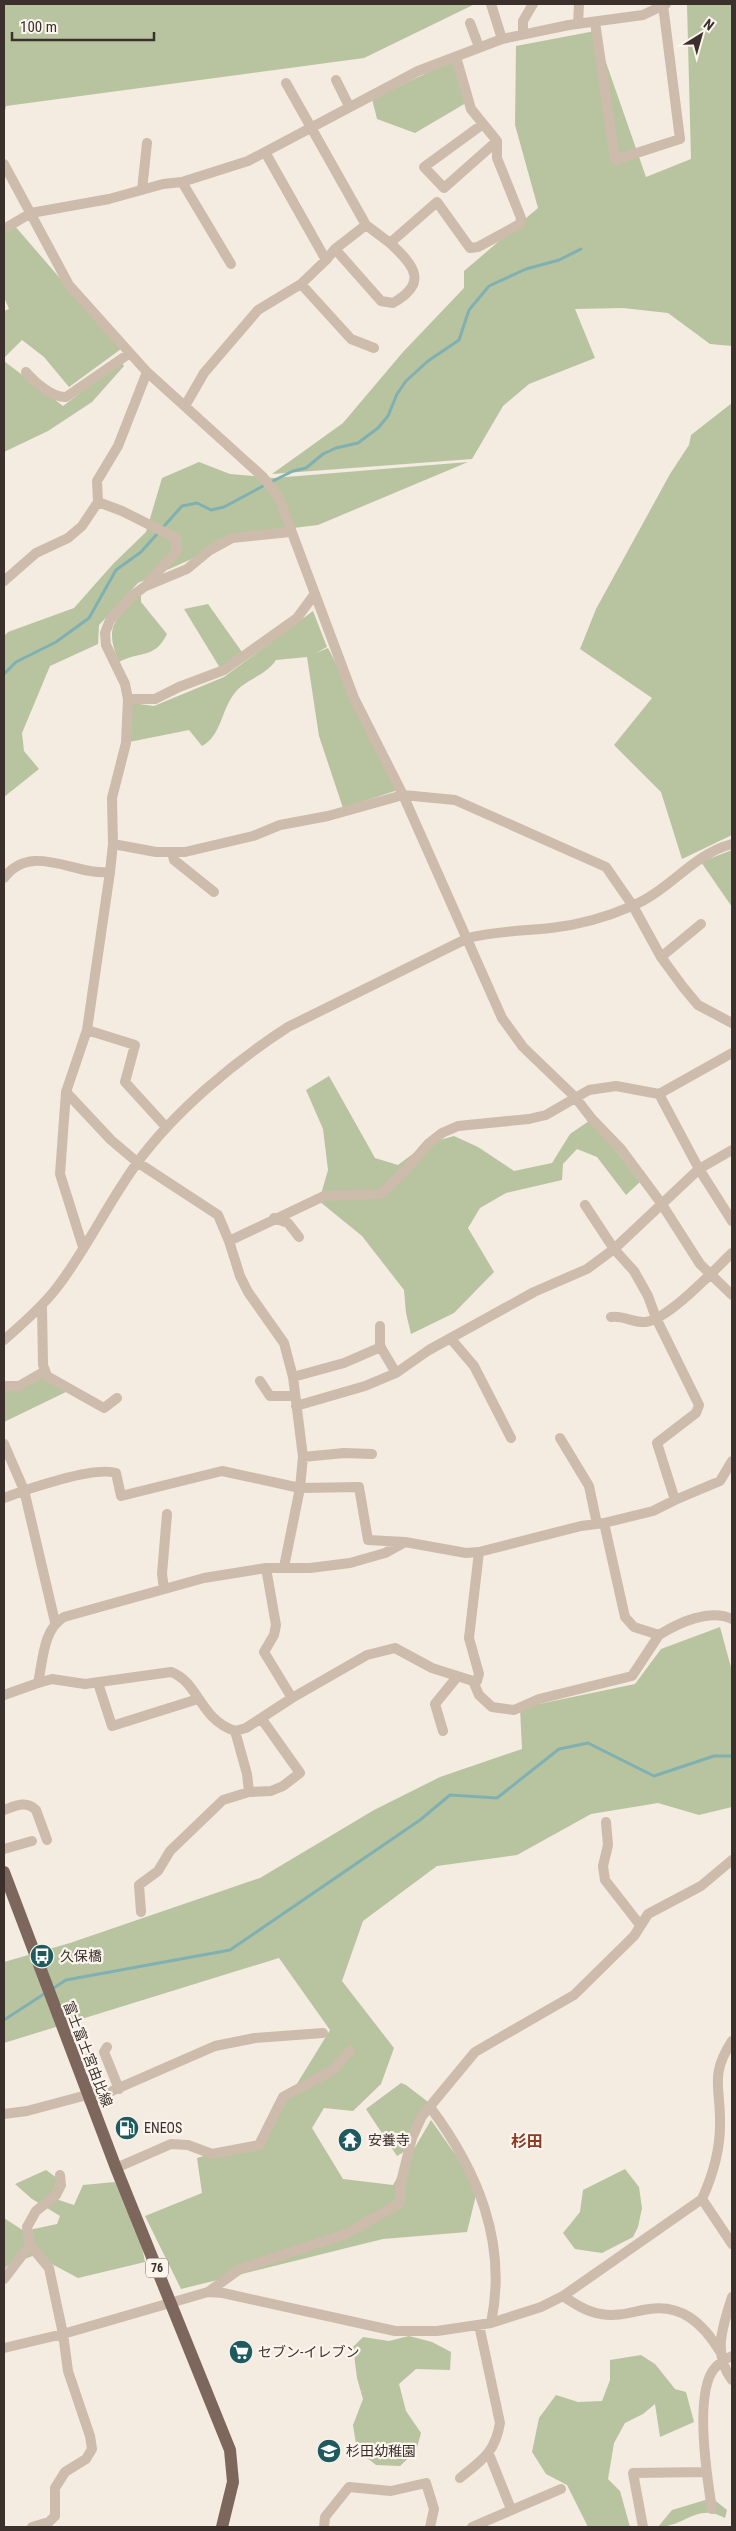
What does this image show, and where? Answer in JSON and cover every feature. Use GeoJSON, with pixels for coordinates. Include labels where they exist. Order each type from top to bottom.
{"type":"FeatureCollection","features":[{"type":"Feature","properties":{"kind":"main road","name":"富士富士宮由比線"},"geometry":{"type":"LineString","coordinates":[[4,1872],[56,2013],[93,2097],[116,2168],[230,2450],[233,2464],[231,2499],[222,2527]]}},
{"type":"Feature","properties":{"kind":"street"},"geometry":{"type":"LineString","coordinates":[[491,4],[502,39]]}},
{"type":"Feature","properties":{"kind":"street"},"geometry":{"type":"LineString","coordinates":[[523,34],[523,21],[533,4]]}},
{"type":"Feature","properties":{"kind":"street"},"geometry":{"type":"LineString","coordinates":[[578,24],[579,4]]}},
{"type":"Feature","properties":{"kind":"street"},"geometry":{"type":"LineString","coordinates":[[4,229],[31,212],[109,199],[182,182],[248,162],[349,106],[418,71],[502,39],[578,24],[643,15],[665,5],[680,139],[615,160],[595,22]]}},
{"type":"Feature","properties":{"kind":"street"},"geometry":{"type":"LineString","coordinates":[[470,23],[479,47]]}},
{"type":"Feature","properties":{"kind":"street"},"geometry":{"type":"LineString","coordinates":[[437,202],[470,248],[478,247],[520,224],[521,218],[497,158],[497,141],[471,109],[456,57]]}},
{"type":"Feature","properties":{"kind":"street"},"geometry":{"type":"LineString","coordinates":[[336,80],[349,106]]}},
{"type":"Feature","properties":{"kind":"street"},"geometry":{"type":"LineString","coordinates":[[286,82],[366,225],[390,243],[414,268],[416,276],[412,288],[392,303],[381,301],[335,249]]}},
{"type":"Feature","properties":{"kind":"street"},"geometry":{"type":"LineString","coordinates":[[444,188],[424,167],[483,124]]}},
{"type":"Feature","properties":{"kind":"street"},"geometry":{"type":"LineString","coordinates":[[390,243],[437,202],[444,188],[497,141]]}},
{"type":"Feature","properties":{"kind":"street"},"geometry":{"type":"LineString","coordinates":[[142,190],[147,143]]}},
{"type":"Feature","properties":{"kind":"street"},"geometry":{"type":"LineString","coordinates":[[265,152],[326,260]]}},
{"type":"Feature","properties":{"kind":"street"},"geometry":{"type":"LineString","coordinates":[[4,164],[69,285],[147,372],[263,477],[279,498],[290,532],[354,698],[403,795],[502,1018],[523,1047],[575,1097],[592,1119],[621,1149],[661,1203],[686,1244],[709,1275],[732,1295]]}},
{"type":"Feature","properties":{"kind":"street"},"geometry":{"type":"LineString","coordinates":[[182,182],[231,264]]}},
{"type":"Feature","properties":{"kind":"street"},"geometry":{"type":"LineString","coordinates":[[185,406],[204,374],[258,310],[301,284],[335,249],[366,225]]}},
{"type":"Feature","properties":{"kind":"street"},"geometry":{"type":"LineString","coordinates":[[301,284],[351,339],[374,348]]}},
{"type":"Feature","properties":{"kind":"street"},"geometry":{"type":"LineString","coordinates":[[26,372],[34,381],[60,398],[66,397],[130,353]]}},
{"type":"Feature","properties":{"kind":"street"},"geometry":{"type":"LineString","coordinates":[[4,582],[36,553],[68,538],[82,526],[98,502],[97,481],[118,446],[147,372]]}},
{"type":"Feature","properties":{"kind":"street"},"geometry":{"type":"LineString","coordinates":[[83,1247],[60,1174],[66,1092],[87,1030],[110,872],[113,844],[112,798],[126,743],[128,699],[125,684],[106,645],[105,633],[110,620],[124,603],[144,587],[177,551],[176,538],[122,511],[98,502]]}},
{"type":"Feature","properties":{"kind":"street"},"geometry":{"type":"LineString","coordinates":[[144,587],[187,569],[210,550],[232,538],[290,532]]}},
{"type":"Feature","properties":{"kind":"street"},"geometry":{"type":"LineString","coordinates":[[128,699],[155,699],[179,687],[224,670],[298,618],[314,595]]}},
{"type":"Feature","properties":{"kind":"street"},"geometry":{"type":"LineString","coordinates":[[113,844],[156,852],[185,852],[253,836],[280,825],[328,816],[403,795],[455,800],[606,868],[633,906],[662,957],[698,1005],[732,1023]]}},
{"type":"Feature","properties":{"kind":"street"},"geometry":{"type":"LineString","coordinates":[[4,1340],[42,1307],[57,1288],[138,1162],[166,1127],[214,1083],[266,1040],[288,1027],[468,938],[500,931],[578,924],[633,906],[653,896],[688,866],[732,844]]}},
{"type":"Feature","properties":{"kind":"street"},"geometry":{"type":"LineString","coordinates":[[172,852],[174,860],[214,892]]}},
{"type":"Feature","properties":{"kind":"street"},"geometry":{"type":"LineString","coordinates":[[4,878],[9,870],[19,865],[45,860],[87,871],[110,872]]}},
{"type":"Feature","properties":{"kind":"street"},"geometry":{"type":"LineString","coordinates":[[662,957],[700,924]]}},
{"type":"Feature","properties":{"kind":"street"},"geometry":{"type":"LineString","coordinates":[[87,1030],[136,1045],[125,1082],[166,1127]]}},
{"type":"Feature","properties":{"kind":"street"},"geometry":{"type":"LineString","coordinates":[[229,1241],[274,1218],[324,1196],[381,1194],[404,1172],[428,1144],[442,1133],[458,1126],[546,1115],[589,1090],[616,1086],[659,1094],[732,1053]]}},
{"type":"Feature","properties":{"kind":"street"},"geometry":{"type":"LineString","coordinates":[[66,1092],[110,1140],[138,1162],[218,1215],[229,1241],[240,1276],[248,1292],[284,1343],[294,1376],[295,1401],[303,1458],[300,1488],[284,1567]]}},
{"type":"Feature","properties":{"kind":"street"},"geometry":{"type":"LineString","coordinates":[[659,1094],[699,1169],[732,1222]]}},
{"type":"Feature","properties":{"kind":"street"},"geometry":{"type":"LineString","coordinates":[[260,1381],[270,1396],[295,1401],[366,1386],[396,1373],[534,1292],[587,1270],[614,1249],[699,1169],[732,1150]]}},
{"type":"Feature","properties":{"kind":"street"},"geometry":{"type":"LineString","coordinates":[[585,1205],[614,1249],[634,1271],[648,1296],[656,1318],[699,1406],[696,1413],[657,1443],[675,1500]]}},
{"type":"Feature","properties":{"kind":"street"},"geometry":{"type":"LineString","coordinates":[[274,1218],[288,1223],[298,1236]]}},
{"type":"Feature","properties":{"kind":"street"},"geometry":{"type":"LineString","coordinates":[[611,1317],[618,1316],[629,1321],[647,1322],[656,1318],[670,1310],[732,1253]]}},
{"type":"Feature","properties":{"kind":"street"},"geometry":{"type":"LineString","coordinates":[[42,1307],[43,1365],[47,1376],[104,1408],[118,1398]]}},
{"type":"Feature","properties":{"kind":"street"},"geometry":{"type":"LineString","coordinates":[[380,1326],[381,1347],[396,1373]]}},
{"type":"Feature","properties":{"kind":"street"},"geometry":{"type":"LineString","coordinates":[[451,1339],[474,1366],[511,1438]]}},
{"type":"Feature","properties":{"kind":"street"},"geometry":{"type":"LineString","coordinates":[[294,1376],[344,1363],[381,1347]]}},
{"type":"Feature","properties":{"kind":"street"},"geometry":{"type":"LineString","coordinates":[[4,1386],[19,1386],[45,1371]]}},
{"type":"Feature","properties":{"kind":"street"},"geometry":{"type":"LineString","coordinates":[[560,1438],[589,1486],[625,1617],[634,1627],[659,1635]]}},
{"type":"Feature","properties":{"kind":"street"},"geometry":{"type":"LineString","coordinates":[[4,1444],[24,1490],[43,1563],[55,1622]]}},
{"type":"Feature","properties":{"kind":"street"},"geometry":{"type":"LineString","coordinates":[[303,1458],[344,1453],[372,1454]]}},
{"type":"Feature","properties":{"kind":"street"},"geometry":{"type":"LineString","coordinates":[[4,1498],[24,1490],[70,1477],[109,1470],[116,1472],[121,1496],[222,1471],[300,1488],[359,1487],[368,1540],[405,1542],[466,1553],[479,1552],[581,1526],[600,1524],[653,1511],[720,1481],[732,1461]]}},
{"type":"Feature","properties":{"kind":"street"},"geometry":{"type":"LineString","coordinates":[[164,1589],[162,1574],[167,1514]]}},
{"type":"Feature","properties":{"kind":"street"},"geometry":{"type":"LineString","coordinates":[[38,1683],[48,1635],[55,1622],[64,1617],[204,1578],[266,1568],[310,1568],[350,1563],[386,1553],[405,1542]]}},
{"type":"Feature","properties":{"kind":"street"},"geometry":{"type":"LineString","coordinates":[[473,1681],[476,1681],[479,1674],[469,1638],[479,1552]]}},
{"type":"Feature","properties":{"kind":"street"},"geometry":{"type":"LineString","coordinates":[[266,1568],[276,1625],[274,1635],[264,1652],[292,1698]]}},
{"type":"Feature","properties":{"kind":"street"},"geometry":{"type":"LineString","coordinates":[[235,1732],[367,1655],[395,1648],[432,1668],[473,1681],[479,1695],[492,1707],[514,1710],[539,1699],[632,1676],[659,1635],[698,1617],[711,1615],[732,1619]]}},
{"type":"Feature","properties":{"kind":"street"},"geometry":{"type":"LineString","coordinates":[[4,1695],[52,1679],[85,1684],[147,1673],[171,1672],[182,1676],[206,1712],[219,1723],[235,1732],[248,1774],[249,1792]]}},
{"type":"Feature","properties":{"kind":"street"},"geometry":{"type":"LineString","coordinates":[[443,1731],[435,1704],[457,1676]]}},
{"type":"Feature","properties":{"kind":"street"},"geometry":{"type":"LineString","coordinates":[[98,1683],[112,1726],[198,1699]]}},
{"type":"Feature","properties":{"kind":"street"},"geometry":{"type":"LineString","coordinates":[[141,1912],[138,1886],[158,1870],[170,1851],[223,1800],[249,1792],[277,1789],[300,1773],[261,1718]]}},
{"type":"Feature","properties":{"kind":"street"},"geometry":{"type":"LineString","coordinates":[[4,1810],[17,1805],[27,1804],[33,1807],[36,1810],[46,1840]]}},
{"type":"Feature","properties":{"kind":"street"},"geometry":{"type":"LineString","coordinates":[[606,1822],[608,1845],[604,1866],[605,1880],[640,1925]]}},
{"type":"Feature","properties":{"kind":"street"},"geometry":{"type":"LineString","coordinates":[[4,1849],[32,1841]]}},
{"type":"Feature","properties":{"kind":"street"},"geometry":{"type":"LineString","coordinates":[[208,2292],[240,2269],[346,2234],[400,2203],[401,2182],[412,2138],[422,2116],[475,2052],[574,1996],[634,1936],[648,1914],[701,1886],[732,1860]]}},
{"type":"Feature","properties":{"kind":"street"},"geometry":{"type":"LineString","coordinates":[[4,2114],[93,2097],[119,2089],[190,2056],[233,2040],[323,2033]]}},
{"type":"Feature","properties":{"kind":"street"},"geometry":{"type":"LineString","coordinates":[[4,2348],[64,2334],[208,2292],[223,2293],[395,2331],[437,2331],[491,2323],[541,2307],[563,2296],[702,2200],[709,2185],[719,2141],[718,2068],[732,2041]]}},
{"type":"Feature","properties":{"kind":"street"},"geometry":{"type":"LineString","coordinates":[[107,2047],[104,2052],[119,2089]]}},
{"type":"Feature","properties":{"kind":"street"},"geometry":{"type":"LineString","coordinates":[[116,2168],[171,2144],[188,2145],[212,2154],[259,2145],[283,2097],[333,2070],[350,2051]]}},
{"type":"Feature","properties":{"kind":"street"},"geometry":{"type":"LineString","coordinates":[[88,2058],[93,2097]]}},
{"type":"Feature","properties":{"kind":"street"},"geometry":{"type":"LineString","coordinates":[[430,2107],[448,2131],[471,2171],[484,2201],[495,2271],[496,2300],[491,2323]]}},
{"type":"Feature","properties":{"kind":"street"},"geometry":{"type":"LineString","coordinates":[[32,2527],[49,2522],[55,2516],[55,2488],[66,2472],[86,2459],[92,2449],[90,2436],[68,2372],[64,2334],[49,2268],[30,2245],[27,2227],[36,2212],[56,2195],[61,2185],[60,2175]]}},
{"type":"Feature","properties":{"kind":"street"},"geometry":{"type":"LineString","coordinates":[[702,2200],[732,2244]]}},
{"type":"Feature","properties":{"kind":"street"},"geometry":{"type":"LineString","coordinates":[[4,2279],[30,2245]]}},
{"type":"Feature","properties":{"kind":"street"},"geometry":{"type":"LineString","coordinates":[[563,2296],[583,2309],[600,2314],[615,2316],[654,2308],[674,2310],[688,2315],[709,2334],[725,2357]]}},
{"type":"Feature","properties":{"kind":"street"},"geometry":{"type":"LineString","coordinates":[[732,2297],[719,2344],[732,2380]]}},
{"type":"Feature","properties":{"kind":"street"},"geometry":{"type":"LineString","coordinates":[[460,2478],[489,2454],[497,2439],[500,2423],[479,2324]]}},
{"type":"Feature","properties":{"kind":"street"},"geometry":{"type":"LineString","coordinates":[[712,2509],[706,2472],[704,2402],[708,2380],[713,2370],[725,2357]]}},
{"type":"Feature","properties":{"kind":"street"},"geometry":{"type":"LineString","coordinates":[[489,2454],[510,2509]]}},
{"type":"Feature","properties":{"kind":"street"},"geometry":{"type":"LineString","coordinates":[[643,2527],[633,2473],[706,2472]]}},
{"type":"Feature","properties":{"kind":"street"},"geometry":{"type":"LineString","coordinates":[[324,2527],[325,2517],[349,2487],[390,2491],[426,2482],[434,2509],[430,2527]]}},
{"type":"Feature","properties":{"kind":"street"},"geometry":{"type":"LineString","coordinates":[[472,2527],[510,2509],[561,2489]]}},
{"type":"Feature","properties":{"kind":"green space"},"geometry":{"type":"Polygon","coordinates":[[[4,4],[475,4],[364,58],[6,106],[4,116],[4,4]]]}},
{"type":"Feature","properties":{"kind":"green space"},"geometry":{"type":"Polygon","coordinates":[[[687,4],[732,4],[732,346],[710,344],[668,313],[623,308],[575,309],[595,358],[529,384],[503,406],[472,459],[272,474],[343,423],[403,352],[464,288],[464,271],[538,208],[515,125],[516,46],[595,31],[646,177],[691,159],[687,4]]]}},
{"type":"Feature","properties":{"kind":"green space"},"geometry":{"type":"Polygon","coordinates":[[[454,60],[466,103],[415,133],[377,119],[372,99],[454,60]]]}},
{"type":"Feature","properties":{"kind":"green space"},"geometry":{"type":"Polygon","coordinates":[[[14,225],[121,349],[69,387],[44,357],[22,340],[4,358],[4,311],[9,309],[4,297],[4,231],[14,225]]]}},
{"type":"Feature","properties":{"kind":"green space"},"geometry":{"type":"Polygon","coordinates":[[[4,361],[63,406],[121,362],[124,366],[92,402],[48,431],[4,452],[4,361]]]}},
{"type":"Feature","properties":{"kind":"green space"},"geometry":{"type":"Polygon","coordinates":[[[732,403],[732,835],[682,859],[661,792],[614,745],[652,698],[580,649],[596,609],[670,474],[689,445],[691,435],[732,403]]]}},
{"type":"Feature","properties":{"kind":"green space"},"geometry":{"type":"Polygon","coordinates":[[[199,462],[230,474],[274,478],[468,462],[318,525],[226,536],[196,557],[138,583],[99,625],[98,644],[50,666],[22,733],[24,751],[39,769],[4,797],[4,636],[8,632],[74,608],[113,564],[146,532],[162,478],[199,462]]]}},
{"type":"Feature","properties":{"kind":"green space"},"geometry":{"type":"Polygon","coordinates":[[[141,593],[141,602],[167,634],[157,648],[152,651],[119,662],[114,649],[112,631],[119,617],[141,593]]]}},
{"type":"Feature","properties":{"kind":"green space"},"geometry":{"type":"Polygon","coordinates":[[[208,604],[242,652],[220,668],[184,609],[208,604]]]}},
{"type":"Feature","properties":{"kind":"green space"},"geometry":{"type":"Polygon","coordinates":[[[313,611],[327,647],[316,653],[328,648],[366,721],[398,790],[343,808],[319,736],[307,657],[276,660],[266,670],[238,689],[230,701],[217,730],[208,742],[202,746],[189,730],[129,742],[132,703],[154,706],[224,677],[313,611]]]}},
{"type":"Feature","properties":{"kind":"green space"},"geometry":{"type":"Polygon","coordinates":[[[732,850],[732,907],[701,862],[732,850]]]}},
{"type":"Feature","properties":{"kind":"green space"},"geometry":{"type":"Polygon","coordinates":[[[329,1076],[375,1158],[398,1165],[426,1144],[454,1136],[478,1147],[514,1171],[552,1163],[570,1134],[592,1119],[640,1182],[626,1195],[597,1157],[577,1149],[563,1164],[562,1180],[506,1193],[480,1208],[468,1228],[494,1272],[454,1313],[411,1334],[406,1313],[404,1290],[362,1236],[319,1201],[328,1170],[323,1129],[306,1090],[329,1076]]]}},
{"type":"Feature","properties":{"kind":"green space"},"geometry":{"type":"Polygon","coordinates":[[[37,1377],[43,1378],[66,1392],[4,1422],[4,1385],[37,1377]]]}},
{"type":"Feature","properties":{"kind":"green space"},"geometry":{"type":"Polygon","coordinates":[[[720,1627],[732,1671],[732,1807],[699,1815],[658,1803],[591,1814],[517,1855],[437,1866],[363,1921],[342,1981],[394,2048],[381,2084],[353,2111],[324,2108],[312,2128],[343,2179],[393,2185],[431,2120],[478,2187],[467,2232],[383,2239],[181,2289],[145,2216],[202,2193],[197,2158],[263,2139],[330,2030],[279,1958],[4,2043],[4,1962],[70,1943],[260,1878],[374,1810],[440,1777],[522,1749],[520,1708],[635,1684],[661,1649],[720,1627]]]}},
{"type":"Feature","properties":{"kind":"green space"},"geometry":{"type":"Polygon","coordinates":[[[401,2083],[432,2105],[407,2150],[397,2156],[366,2109],[401,2083]]]}},
{"type":"Feature","properties":{"kind":"green space"},"geometry":{"type":"Polygon","coordinates":[[[625,2169],[639,2187],[642,2208],[638,2227],[633,2237],[602,2253],[575,2249],[563,2233],[580,2212],[583,2190],[625,2169]]]}},
{"type":"Feature","properties":{"kind":"green space"},"geometry":{"type":"Polygon","coordinates":[[[46,2170],[57,2178],[53,2198],[74,2205],[83,2185],[115,2182],[140,2236],[145,2262],[78,2278],[35,2255],[7,2266],[4,2270],[4,2218],[24,2231],[57,2224],[60,2216],[32,2199],[15,2184],[46,2170]]]}},
{"type":"Feature","properties":{"kind":"green space"},"geometry":{"type":"Polygon","coordinates":[[[409,2336],[432,2342],[451,2352],[450,2370],[416,2369],[399,2384],[406,2411],[421,2433],[416,2451],[400,2466],[376,2465],[357,2450],[353,2425],[363,2399],[357,2378],[353,2347],[363,2337],[389,2341],[409,2336]]]}},
{"type":"Feature","properties":{"kind":"green space"},"geometry":{"type":"Polygon","coordinates":[[[641,2355],[655,2364],[675,2389],[686,2392],[694,2422],[660,2437],[655,2404],[643,2414],[625,2423],[614,2443],[608,2479],[620,2491],[630,2527],[588,2527],[567,2485],[546,2474],[532,2452],[539,2418],[556,2395],[578,2402],[602,2401],[610,2380],[610,2360],[641,2355]]]}},
{"type":"Feature","properties":{"kind":"green space"},"geometry":{"type":"Polygon","coordinates":[[[712,2498],[727,2510],[725,2518],[715,2514],[699,2514],[667,2526],[658,2527],[672,2510],[712,2498]]]}},
{"type":"Feature","properties":{"kind":"waterway"},"geometry":{"type":"LineString","coordinates":[[271,482],[293,471],[306,468],[323,454],[336,448],[358,443],[378,428],[388,416],[397,394],[406,381],[428,361],[459,340],[469,310],[489,286],[526,269],[559,260],[581,249]]}},
{"type":"Feature","properties":{"kind":"waterway"},"geometry":{"type":"LineString","coordinates":[[4,674],[16,662],[56,642],[89,618],[116,570],[141,552],[182,506],[197,503],[211,510],[224,507],[265,485]]}},
{"type":"Feature","properties":{"kind":"waterway"},"geometry":{"type":"LineString","coordinates":[[52,1989],[66,1980],[230,1950],[420,1820],[450,1795],[497,1798],[559,1749],[588,1743],[654,1776],[714,1756],[732,1756]]}},
{"type":"Feature","properties":{"kind":"waterway"},"geometry":{"type":"LineString","coordinates":[[4,2020],[47,1992]]}},
{"type":"Feature","properties":{"kind":"place","name":"久保橋"},"geometry":{"type":"Point","coordinates":[42,1956]}},
{"type":"Feature","properties":{"kind":"place","name":"ENEOS"},"geometry":{"type":"Point","coordinates":[127,2128]}},
{"type":"Feature","properties":{"kind":"place","name":"安養寺"},"geometry":{"type":"Point","coordinates":[350,2140]}},
{"type":"Feature","properties":{"kind":"place","name":"セブン-イレブン"},"geometry":{"type":"Point","coordinates":[241,2352]}},
{"type":"Feature","properties":{"kind":"place","name":"杉田幼稚園"},"geometry":{"type":"Point","coordinates":[329,2451]}},
{"type":"Feature","properties":{"kind":"district","name":"杉田"},"geometry":{"type":"Point","coordinates":[527,2141]}}]}
